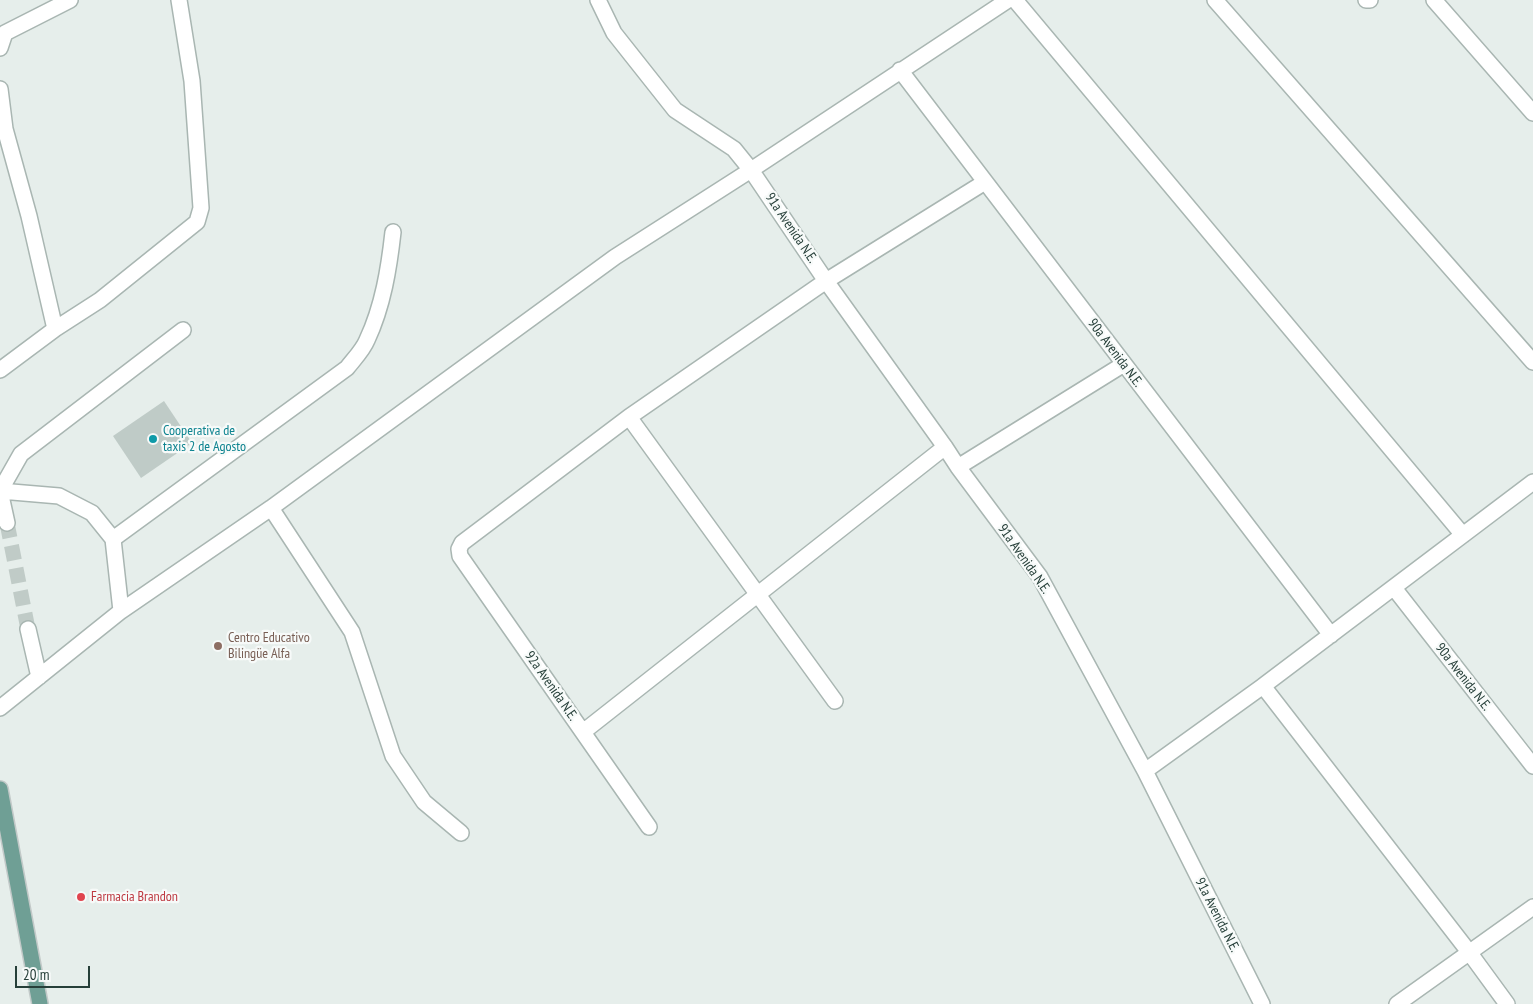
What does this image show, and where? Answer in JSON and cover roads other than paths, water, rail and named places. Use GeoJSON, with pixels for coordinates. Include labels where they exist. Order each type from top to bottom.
{"type":"FeatureCollection","features":[{"type":"Feature","properties":{"kind":"main road"},"geometry":{"type":"LineString","coordinates":[[0,789],[40,1004]]}},
{"type":"Feature","properties":{"kind":"street"},"geometry":{"type":"LineString","coordinates":[[0,48],[5,33],[70,0]]}},
{"type":"Feature","properties":{"kind":"street"},"geometry":{"type":"LineString","coordinates":[[0,370],[55,329],[100,300],[196,222],[201,208],[192,82],[179,0]]}},
{"type":"Feature","properties":{"kind":"street","name":"91a Avenida N.E."},"geometry":{"type":"LineString","coordinates":[[598,0],[614,33],[675,110],[734,149],[752,170],[826,281],[958,467],[1040,576],[1145,771],[1262,1004]]}},
{"type":"Feature","properties":{"kind":"street"},"geometry":{"type":"LineString","coordinates":[[0,708],[121,611],[271,508],[615,257],[752,170],[1008,0]]}},
{"type":"Feature","properties":{"kind":"street"},"geometry":{"type":"LineString","coordinates":[[1015,0],[1463,535]]}},
{"type":"Feature","properties":{"kind":"street"},"geometry":{"type":"LineString","coordinates":[[1215,0],[1533,362]]}},
{"type":"Feature","properties":{"kind":"street"},"geometry":{"type":"LineString","coordinates":[[1434,0],[1533,114]]}},
{"type":"Feature","properties":{"kind":"street","name":"90a Avenida N.E."},"geometry":{"type":"LineString","coordinates":[[900,70],[1331,635]]}},
{"type":"Feature","properties":{"kind":"street"},"geometry":{"type":"LineString","coordinates":[[0,89],[5,130],[29,216],[55,329]]}},
{"type":"Feature","properties":{"kind":"street"},"geometry":{"type":"LineString","coordinates":[[835,701],[629,417],[826,281],[985,182]]}},
{"type":"Feature","properties":{"kind":"street"},"geometry":{"type":"LineString","coordinates":[[113,539],[347,368],[367,342],[378,314],[390,263],[393,232]]}},
{"type":"Feature","properties":{"kind":"street"},"geometry":{"type":"LineString","coordinates":[[7,523],[0,491],[21,454],[183,330]]}},
{"type":"Feature","properties":{"kind":"street"},"geometry":{"type":"LineString","coordinates":[[958,467],[1124,364]]}},
{"type":"Feature","properties":{"kind":"street","name":"92a Avenida N.E."},"geometry":{"type":"LineString","coordinates":[[629,417],[462,543],[459,549],[460,556],[649,827]]}},
{"type":"Feature","properties":{"kind":"street"},"geometry":{"type":"LineString","coordinates":[[583,732],[945,447]]}},
{"type":"Feature","properties":{"kind":"street"},"geometry":{"type":"LineString","coordinates":[[1145,771],[1263,686],[1463,535],[1530,490]]}},
{"type":"Feature","properties":{"kind":"street"},"geometry":{"type":"LineString","coordinates":[[0,491],[60,496],[92,513],[113,539],[121,611]]}},
{"type":"Feature","properties":{"kind":"street"},"geometry":{"type":"LineString","coordinates":[[271,508],[352,632],[393,756],[424,802],[461,833]]}},
{"type":"Feature","properties":{"kind":"street","name":"90a Avenida N.E."},"geometry":{"type":"LineString","coordinates":[[1394,588],[1533,766]]}},
{"type":"Feature","properties":{"kind":"street"},"geometry":{"type":"LineString","coordinates":[[28,629],[40,677]]}},
{"type":"Feature","properties":{"kind":"street"},"geometry":{"type":"LineString","coordinates":[[1263,686],[1469,952],[1507,1004]]}},
{"type":"Feature","properties":{"kind":"street"},"geometry":{"type":"LineString","coordinates":[[1397,1004],[1533,907]]}},
{"type":"Feature","properties":{"kind":"tunnel"},"geometry":{"type":"LineString","coordinates":[[7,523],[28,629]]}},
{"type":"Feature","properties":{"kind":"place","name":"Cooperativa de taxis 2 de Agosto"},"geometry":{"type":"Point","coordinates":[153,439]}},
{"type":"Feature","properties":{"kind":"place","name":"Centro Educativo Bilingüe Alfa"},"geometry":{"type":"Point","coordinates":[218,646]}},
{"type":"Feature","properties":{"kind":"place","name":"Farmacia Brandon"},"geometry":{"type":"Point","coordinates":[81,897]}}]}
